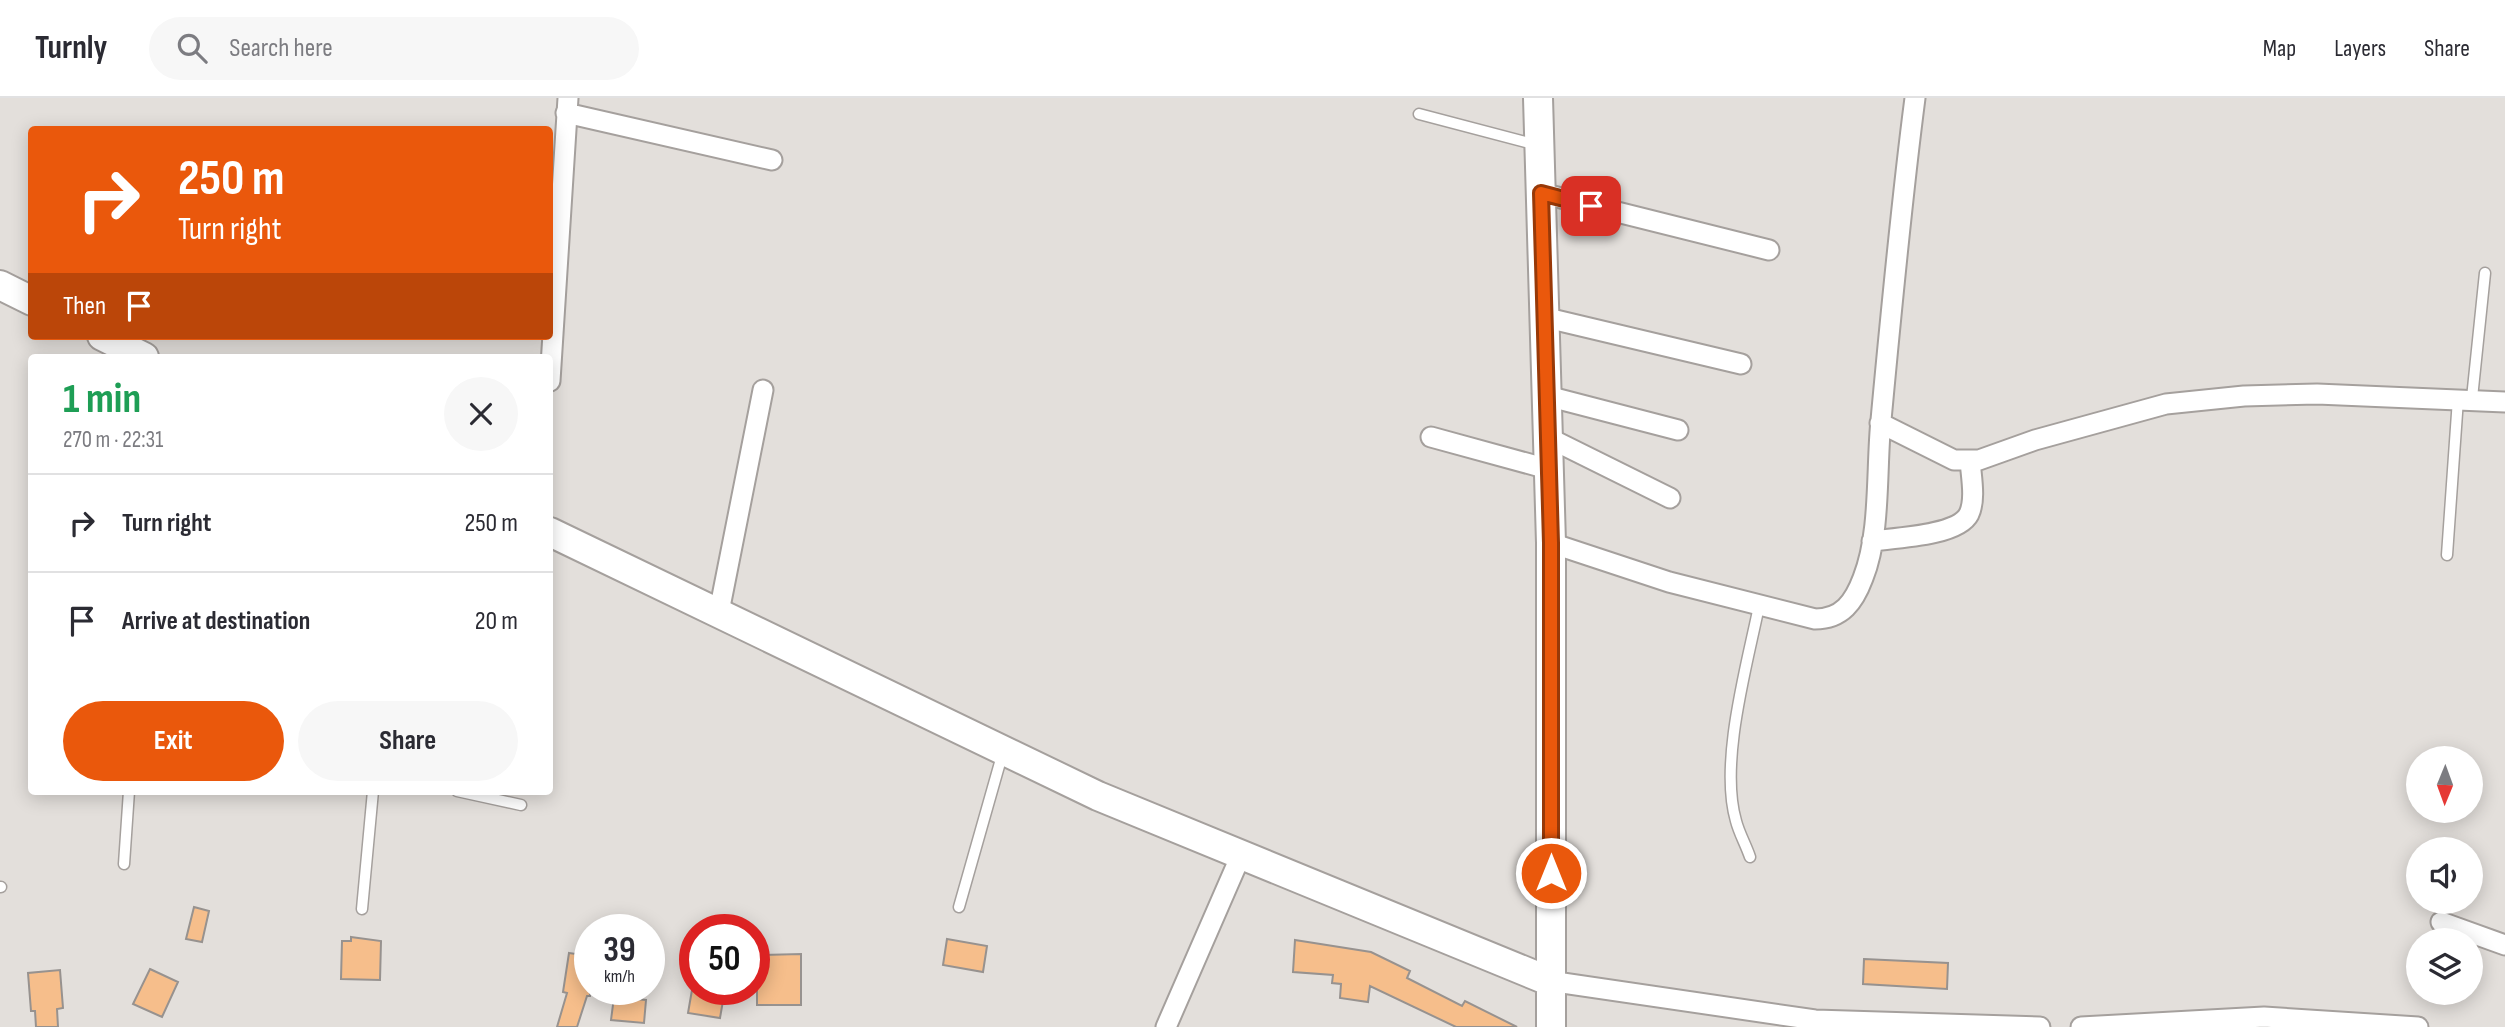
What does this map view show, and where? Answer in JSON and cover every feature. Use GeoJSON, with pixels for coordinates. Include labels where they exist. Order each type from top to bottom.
{"type":"FeatureCollection","features":[{"type":"Feature","properties":{"kind":"street"},"geometry":{"type":"LineString","coordinates":[[1538,98],[1551,543],[1551,1027]]}},
{"type":"Feature","properties":{"kind":"street"},"geometry":{"type":"LineString","coordinates":[[1551,543],[1669,582],[1815,619],[1834,617],[1853,599],[1864,576],[1872,541],[1881,423],[1915,98]]}},
{"type":"Feature","properties":{"kind":"street"},"geometry":{"type":"LineString","coordinates":[[553,332],[567,106],[772,160]]}},
{"type":"Feature","properties":{"kind":"street"},"geometry":{"type":"LineString","coordinates":[[1541,193],[1769,250]]}},
{"type":"Feature","properties":{"kind":"street"},"geometry":{"type":"LineString","coordinates":[[0,285],[28,299]]}},
{"type":"Feature","properties":{"kind":"street"},"geometry":{"type":"LineString","coordinates":[[1544,317],[1741,364]]}},
{"type":"Feature","properties":{"kind":"street"},"geometry":{"type":"LineString","coordinates":[[110,340],[138,354]]}},
{"type":"Feature","properties":{"kind":"street"},"geometry":{"type":"LineString","coordinates":[[719,612],[763,390]]}},
{"type":"Feature","properties":{"kind":"street"},"geometry":{"type":"LineString","coordinates":[[1547,396],[1678,430]]}},
{"type":"Feature","properties":{"kind":"street"},"geometry":{"type":"LineString","coordinates":[[1881,423],[1954,460],[1979,460],[2035,440],[2166,404],[2244,396],[2465,398],[2505,402]]}},
{"type":"Feature","properties":{"kind":"street"},"geometry":{"type":"LineString","coordinates":[[1431,437],[1548,469]]}},
{"type":"Feature","properties":{"kind":"street"},"geometry":{"type":"LineString","coordinates":[[1547,437],[1670,498]]}},
{"type":"Feature","properties":{"kind":"street"},"geometry":{"type":"LineString","coordinates":[[1872,541],[1947,530],[1963,521],[1969,514],[1972,500],[1969,460]]}},
{"type":"Feature","properties":{"kind":"street"},"geometry":{"type":"LineString","coordinates":[[553,533],[1098,796],[1549,981],[1815,1023],[2039,1027]]}},
{"type":"Feature","properties":{"kind":"street"},"geometry":{"type":"LineString","coordinates":[[1166,1027],[1241,855]]}},
{"type":"Feature","properties":{"kind":"street"},"geometry":{"type":"LineString","coordinates":[[2441,922],[2505,945]]}},
{"type":"Feature","properties":{"kind":"street"},"geometry":{"type":"LineString","coordinates":[[2081,1027],[2264,1017],[2415,1027]]}},
{"type":"Feature","properties":{"kind":"lane"},"geometry":{"type":"LineString","coordinates":[[1419,114],[1540,146]]}},
{"type":"Feature","properties":{"kind":"lane"},"geometry":{"type":"LineString","coordinates":[[2447,555],[2465,398],[2485,273]]}},
{"type":"Feature","properties":{"kind":"lane"},"geometry":{"type":"LineString","coordinates":[[1750,857],[1735,820],[1731,780],[1738,705],[1759,606]]}},
{"type":"Feature","properties":{"kind":"lane"},"geometry":{"type":"LineString","coordinates":[[959,907],[1004,750]]}},
{"type":"Feature","properties":{"kind":"lane"},"geometry":{"type":"LineString","coordinates":[[124,864],[129,795]]}},
{"type":"Feature","properties":{"kind":"lane"},"geometry":{"type":"LineString","coordinates":[[362,909],[373,795]]}},
{"type":"Feature","properties":{"kind":"lane"},"geometry":{"type":"LineString","coordinates":[[475,795],[521,805]]}},
{"type":"Feature","properties":{"kind":"building"},"geometry":{"type":"Polygon","coordinates":[[[194,907],[209,911],[202,942],[186,939],[194,907]]]}},
{"type":"Feature","properties":{"kind":"building"},"geometry":{"type":"Polygon","coordinates":[[[351,937],[381,941],[380,980],[341,979],[342,941],[351,941],[351,937]]]}},
{"type":"Feature","properties":{"kind":"building"},"geometry":{"type":"Polygon","coordinates":[[[947,939],[987,946],[983,972],[943,965],[947,939]]]}},
{"type":"Feature","properties":{"kind":"building"},"geometry":{"type":"Polygon","coordinates":[[[1295,940],[1371,952],[1410,971],[1407,978],[1462,1006],[1465,1001],[1517,1027],[1456,1027],[1370,986],[1368,1002],[1340,998],[1341,984],[1332,983],[1333,975],[1293,972],[1295,940]]]}},
{"type":"Feature","properties":{"kind":"building"},"geometry":{"type":"Polygon","coordinates":[[[569,953],[574,954],[574,1005],[584,1005],[577,1027],[557,1027],[567,993],[563,992],[569,953]]]}},
{"type":"Feature","properties":{"kind":"building"},"geometry":{"type":"Polygon","coordinates":[[[801,954],[801,1005],[770,1005],[770,955],[801,954]]]}},
{"type":"Feature","properties":{"kind":"building"},"geometry":{"type":"Polygon","coordinates":[[[1864,959],[1948,963],[1947,989],[1863,984],[1864,959]]]}},
{"type":"Feature","properties":{"kind":"building"},"geometry":{"type":"Polygon","coordinates":[[[150,969],[178,982],[162,1017],[133,1004],[150,969]]]}},
{"type":"Feature","properties":{"kind":"building"},"geometry":{"type":"Polygon","coordinates":[[[60,970],[63,1008],[57,1009],[58,1027],[36,1027],[35,1011],[31,1011],[28,973],[60,970]]]}},
{"type":"Feature","properties":{"kind":"building"},"geometry":{"type":"Polygon","coordinates":[[[613,1005],[646,1005],[644,1023],[611,1020],[613,1005]]]}},
{"type":"Feature","properties":{"kind":"building"},"geometry":{"type":"Polygon","coordinates":[[[689,1005],[722,1005],[720,1018],[688,1013],[689,1005]]]}},
{"type":"Feature","properties":{"kind":"route"},"geometry":{"type":"LineString","coordinates":[[1551,873],[1551,543],[1541,193],[1591,206]]}}]}
